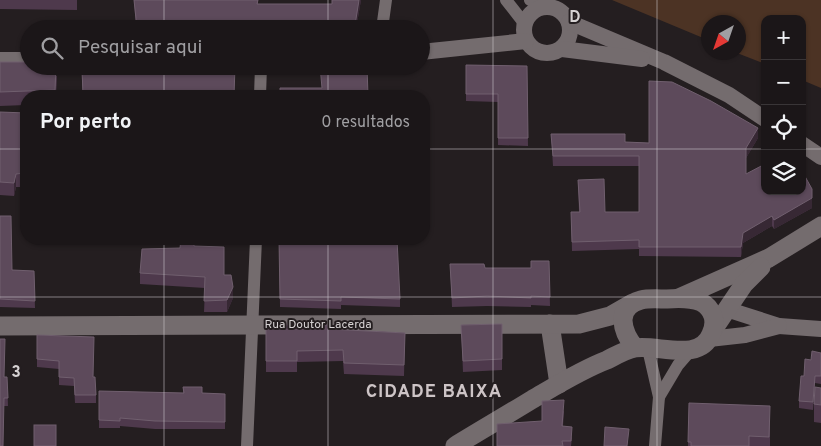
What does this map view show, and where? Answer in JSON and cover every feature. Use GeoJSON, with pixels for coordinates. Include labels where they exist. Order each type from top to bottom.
{"type":"FeatureCollection","features":[{"type":"Feature","properties":{"kind":"main road","name":"Rua Doutor Lacerda"},"geometry":{"type":"LineString","coordinates":[[679,298],[769,258],[821,226]]}},
{"type":"Feature","properties":{"kind":"main road","name":"Rua Doutor Lacerda"},"geometry":{"type":"LineString","coordinates":[[712,333],[744,284],[769,258]]}},
{"type":"Feature","properties":{"kind":"main road","name":"Rua Doutor Lacerda"},"geometry":{"type":"LineString","coordinates":[[0,326],[584,324],[610,316],[642,300],[679,298],[726,309]]}},
{"type":"Feature","properties":{"kind":"main road"},"geometry":{"type":"LineString","coordinates":[[456,446],[559,384],[598,363],[641,348],[691,350],[703,345],[712,333],[714,317],[710,309],[701,302]]}},
{"type":"Feature","properties":{"kind":"main road"},"geometry":{"type":"LineString","coordinates":[[631,304],[622,321],[625,333],[641,348]]}},
{"type":"Feature","properties":{"kind":"main road"},"geometry":{"type":"LineString","coordinates":[[550,324],[559,384]]}},
{"type":"Feature","properties":{"kind":"street"},"geometry":{"type":"LineString","coordinates":[[383,20],[386,0]]}},
{"type":"Feature","properties":{"kind":"street"},"geometry":{"type":"LineString","coordinates":[[506,0],[524,23]]}},
{"type":"Feature","properties":{"kind":"street"},"geometry":{"type":"LineString","coordinates":[[569,22],[569,37],[562,49],[555,53],[539,53],[531,48],[523,32],[524,23],[528,15],[536,10],[537,3],[559,10],[569,22],[664,62],[729,95],[761,116]]}},
{"type":"Feature","properties":{"kind":"street"},"geometry":{"type":"LineString","coordinates":[[430,51],[526,41]]}},
{"type":"Feature","properties":{"kind":"street"},"geometry":{"type":"LineString","coordinates":[[562,49],[664,62]]}},
{"type":"Feature","properties":{"kind":"street"},"geometry":{"type":"LineString","coordinates":[[0,60],[20,60]]}},
{"type":"Feature","properties":{"kind":"street"},"geometry":{"type":"LineString","coordinates":[[260,90],[261,75]]}},
{"type":"Feature","properties":{"kind":"street"},"geometry":{"type":"LineString","coordinates":[[806,147],[820,158]]}},
{"type":"Feature","properties":{"kind":"street"},"geometry":{"type":"LineString","coordinates":[[247,446],[254,325],[256,245]]}},
{"type":"Feature","properties":{"kind":"street"},"geometry":{"type":"LineString","coordinates":[[726,309],[779,326],[821,329]]}},
{"type":"Feature","properties":{"kind":"street"},"geometry":{"type":"LineString","coordinates":[[712,333],[745,335],[779,326]]}},
{"type":"Feature","properties":{"kind":"street"},"geometry":{"type":"LineString","coordinates":[[641,348],[659,397],[655,446]]}},
{"type":"Feature","properties":{"kind":"street"},"geometry":{"type":"LineString","coordinates":[[659,397],[678,365],[691,350]]}},
{"type":"Feature","properties":{"kind":"shaded area"},"geometry":{"type":"Polygon","coordinates":[[[612,0],[821,0],[821,88],[806,82],[806,15],[761,15],[761,62],[746,57],[746,15],[701,15],[701,37],[612,0]]]}},
{"type":"Feature","properties":{"kind":"building"},"geometry":{"type":"Polygon","coordinates":[[[134,0],[258,0],[257,4],[332,4],[332,0],[359,0],[356,20],[136,20],[134,0]]]}},
{"type":"Feature","properties":{"kind":"building"},"geometry":{"type":"Polygon","coordinates":[[[0,62],[20,62],[20,75],[56,75],[55,90],[0,92],[0,62]]]}},
{"type":"Feature","properties":{"kind":"building"},"geometry":{"type":"Polygon","coordinates":[[[466,65],[527,66],[528,138],[498,138],[498,94],[466,94],[466,65]]]}},
{"type":"Feature","properties":{"kind":"building"},"geometry":{"type":"Polygon","coordinates":[[[82,75],[235,75],[234,90],[83,90],[82,75]]]}},
{"type":"Feature","properties":{"kind":"building"},"geometry":{"type":"Polygon","coordinates":[[[321,75],[367,75],[368,90],[280,90],[280,88],[322,88],[321,75]]]}},
{"type":"Feature","properties":{"kind":"building"},"geometry":{"type":"Polygon","coordinates":[[[649,81],[672,82],[711,101],[758,128],[746,148],[746,174],[761,166],[761,195],[806,195],[806,178],[812,189],[812,198],[774,220],[772,216],[743,233],[741,247],[639,247],[639,240],[572,242],[571,212],[580,212],[578,180],[604,179],[605,212],[639,212],[639,156],[553,156],[551,134],[625,134],[625,142],[649,143],[649,81]]]}},
{"type":"Feature","properties":{"kind":"building"},"geometry":{"type":"Polygon","coordinates":[[[0,112],[20,113],[20,174],[16,174],[14,183],[0,182],[0,112]]]}},
{"type":"Feature","properties":{"kind":"building"},"geometry":{"type":"Polygon","coordinates":[[[0,216],[11,216],[12,270],[34,271],[35,301],[0,299],[0,216]]]}},
{"type":"Feature","properties":{"kind":"building"},"geometry":{"type":"Polygon","coordinates":[[[180,245],[224,247],[224,275],[231,275],[233,287],[227,300],[204,301],[205,277],[140,273],[142,249],[180,248],[180,245]]]}},
{"type":"Feature","properties":{"kind":"building"},"geometry":{"type":"Polygon","coordinates":[[[279,245],[397,245],[400,299],[341,297],[341,301],[280,299],[279,245]]]}},
{"type":"Feature","properties":{"kind":"building"},"geometry":{"type":"Polygon","coordinates":[[[531,261],[549,261],[550,297],[487,296],[452,298],[450,264],[484,264],[485,268],[531,268],[531,261]]]}},
{"type":"Feature","properties":{"kind":"building"},"geometry":{"type":"Polygon","coordinates":[[[502,324],[502,359],[463,361],[461,325],[502,324]]]}},
{"type":"Feature","properties":{"kind":"building"},"geometry":{"type":"Polygon","coordinates":[[[266,325],[329,325],[329,329],[405,333],[404,365],[344,363],[343,350],[297,351],[297,361],[266,361],[266,325]]]}},
{"type":"Feature","properties":{"kind":"building"},"geometry":{"type":"Polygon","coordinates":[[[37,335],[94,337],[93,377],[95,377],[96,395],[75,395],[74,378],[59,377],[59,361],[37,359],[37,335]]]}},
{"type":"Feature","properties":{"kind":"building"},"geometry":{"type":"Polygon","coordinates":[[[0,339],[5,339],[4,377],[7,377],[8,398],[4,398],[3,446],[0,446],[0,339]]]}},
{"type":"Feature","properties":{"kind":"building"},"geometry":{"type":"Polygon","coordinates":[[[812,351],[821,353],[821,376],[815,376],[813,402],[799,401],[801,376],[804,376],[805,359],[811,360],[812,351]]]}},
{"type":"Feature","properties":{"kind":"building"},"geometry":{"type":"Polygon","coordinates":[[[183,387],[202,387],[202,393],[225,394],[225,422],[155,421],[120,418],[120,421],[99,420],[99,391],[184,393],[183,387]]]}},
{"type":"Feature","properties":{"kind":"building"},"geometry":{"type":"Polygon","coordinates":[[[815,387],[821,388],[821,405],[814,404],[815,387]]]}},
{"type":"Feature","properties":{"kind":"building"},"geometry":{"type":"Polygon","coordinates":[[[564,400],[562,426],[572,427],[571,441],[562,441],[563,446],[497,446],[497,424],[542,421],[542,401],[564,400]]]}},
{"type":"Feature","properties":{"kind":"building"},"geometry":{"type":"Polygon","coordinates":[[[689,403],[770,406],[769,437],[749,436],[749,446],[691,446],[691,442],[688,442],[689,403]]]}},
{"type":"Feature","properties":{"kind":"building"},"geometry":{"type":"Polygon","coordinates":[[[34,425],[56,425],[56,446],[34,446],[34,425]]]}},
{"type":"Feature","properties":{"kind":"building"},"geometry":{"type":"Polygon","coordinates":[[[605,427],[629,429],[627,446],[604,446],[605,427]]]}},
{"type":"Feature","properties":{"kind":"district","name":"CIDADE BAIXA"},"geometry":{"type":"Point","coordinates":[434,392]}}]}
